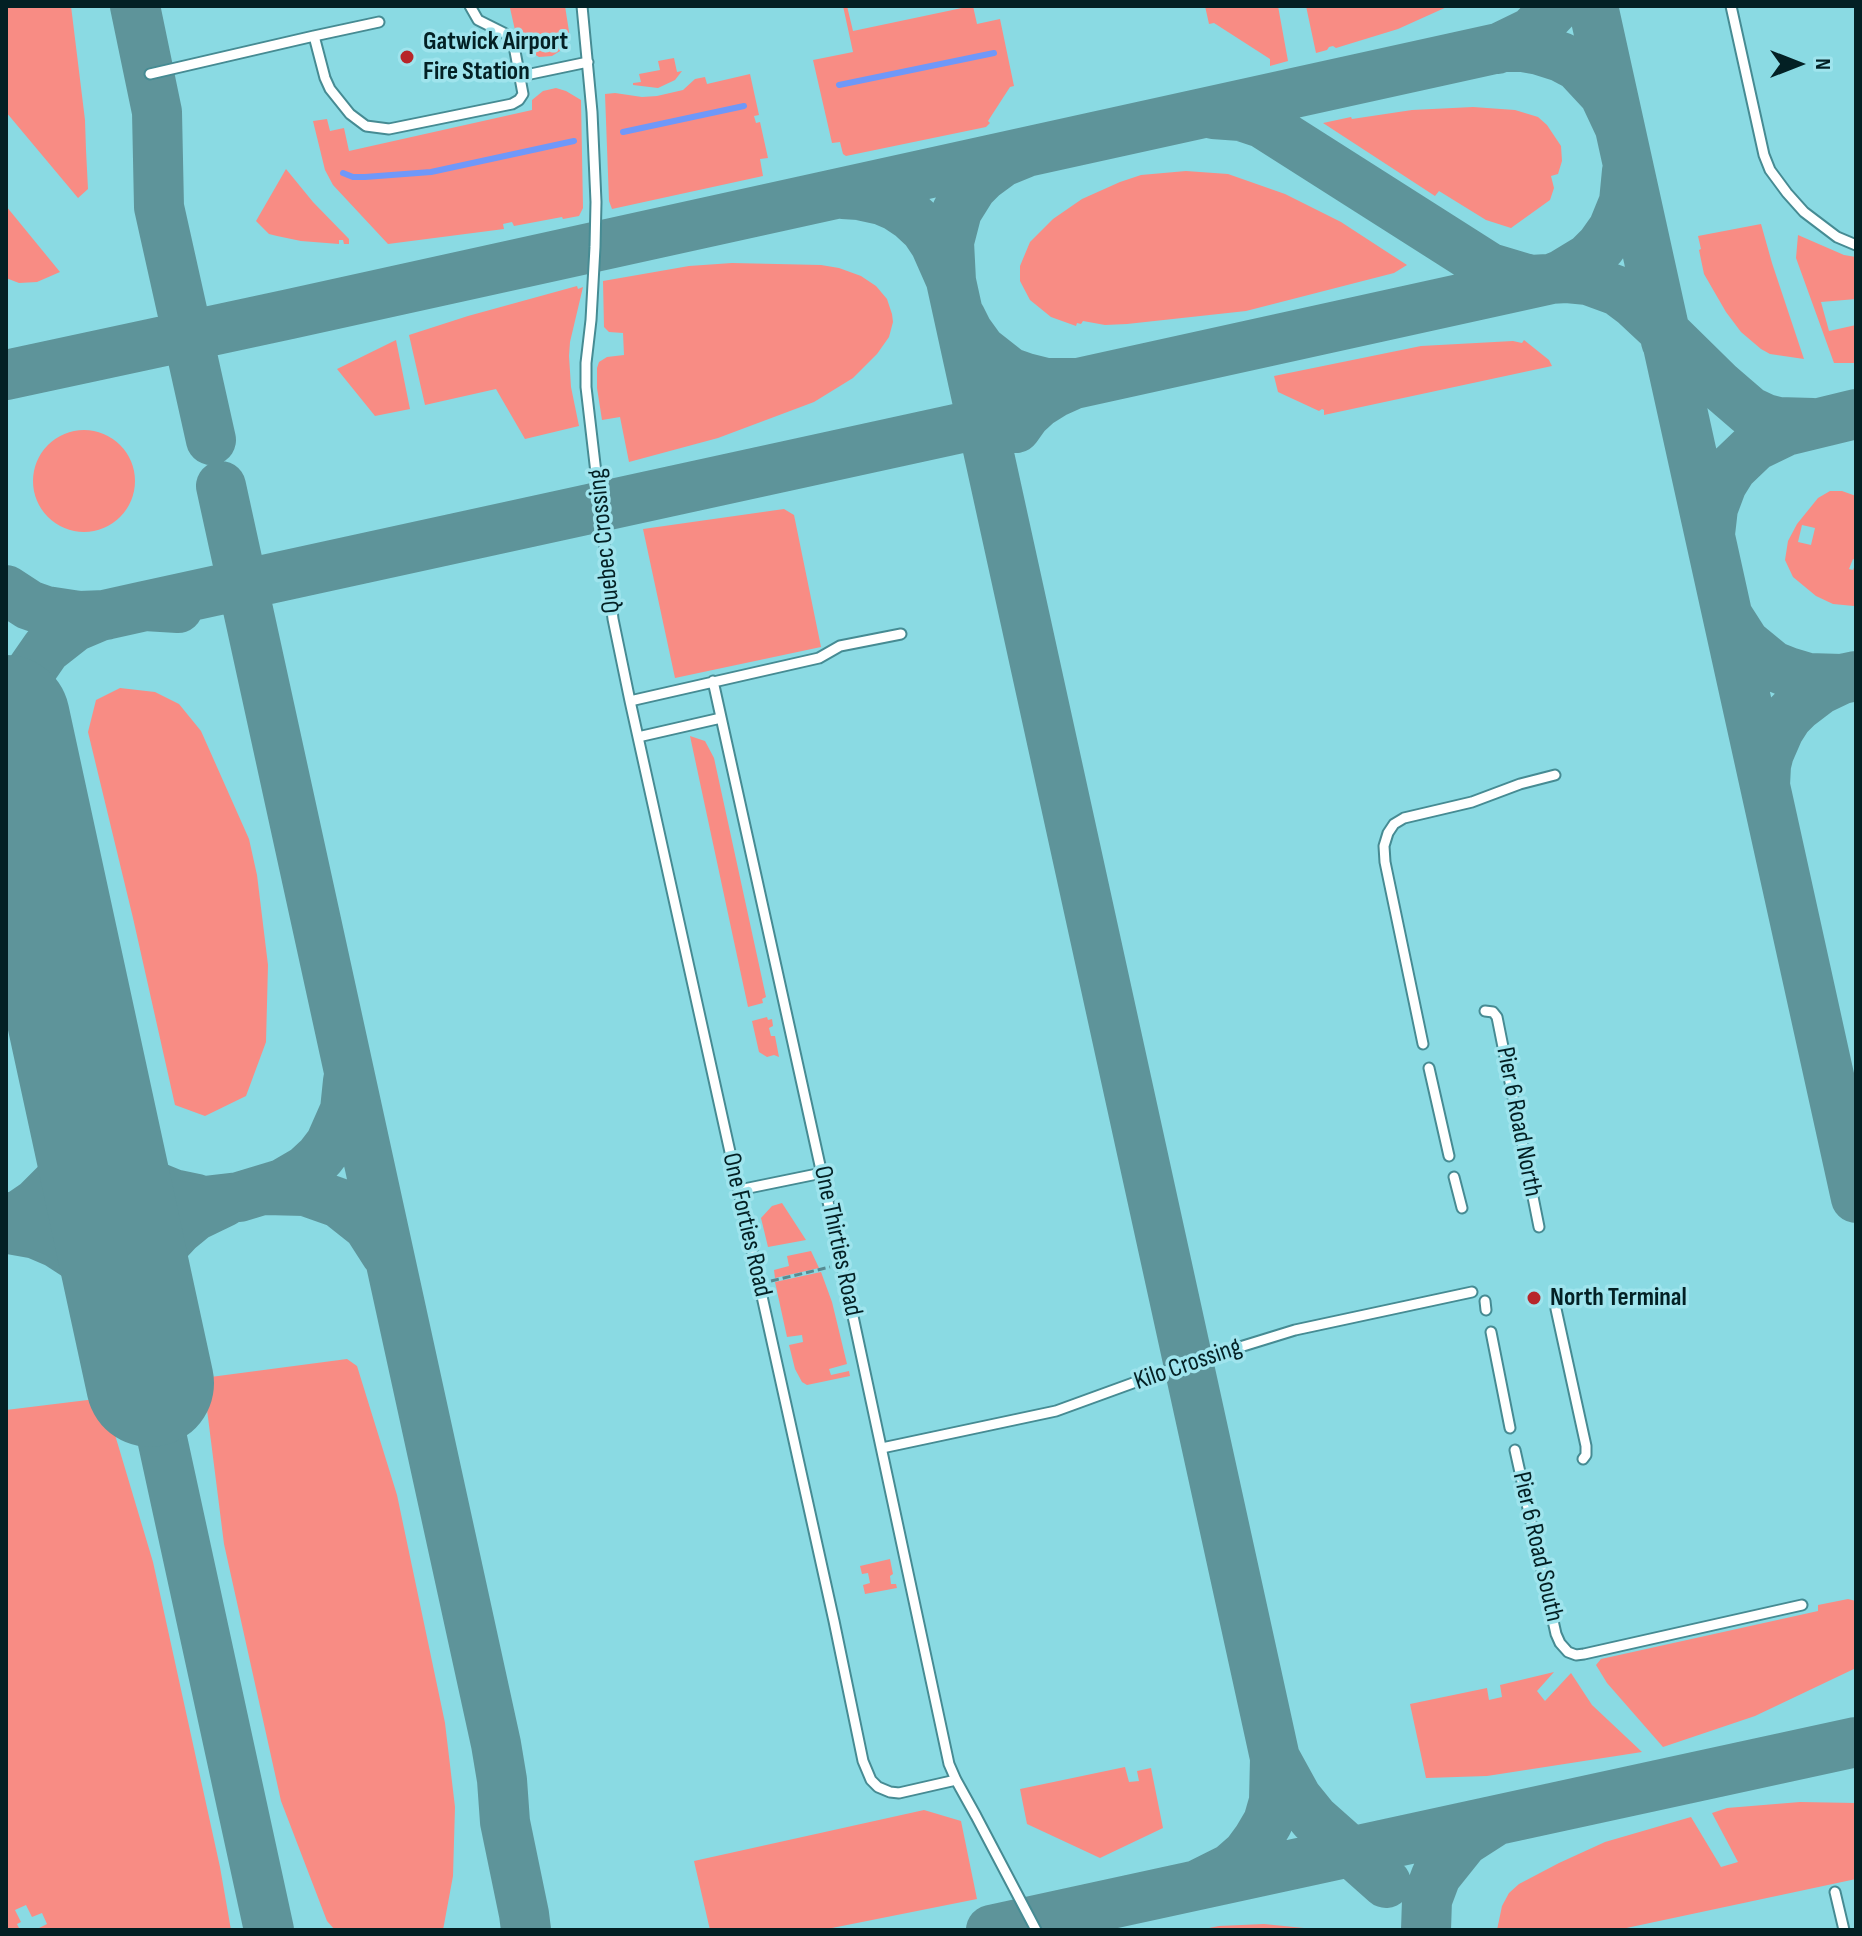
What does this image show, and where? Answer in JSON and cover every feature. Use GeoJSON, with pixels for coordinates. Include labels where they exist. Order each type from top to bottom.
{"type":"FeatureCollection","features":[{"type":"Feature","properties":{"kind":"lane"},"geometry":{"type":"LineString","coordinates":[[314,36],[332,93],[355,119],[366,126],[395,128],[512,104],[523,94],[514,46],[510,38],[478,20],[470,6]]}},
{"type":"Feature","properties":{"kind":"lane","name":"Quebec Crossing"},"geometry":{"type":"LineString","coordinates":[[582,6],[596,202],[586,363],[613,619],[621,659]]}},
{"type":"Feature","properties":{"kind":"lane"},"geometry":{"type":"LineString","coordinates":[[1731,6],[1770,170],[1804,212],[1837,237],[1856,245]]}},
{"type":"Feature","properties":{"kind":"lane"},"geometry":{"type":"LineString","coordinates":[[150,74],[379,22]]}},
{"type":"Feature","properties":{"kind":"lane"},"geometry":{"type":"LineString","coordinates":[[521,76],[588,62]]}},
{"type":"Feature","properties":{"kind":"lane"},"geometry":{"type":"LineString","coordinates":[[630,701],[819,658],[840,646],[901,634]]}},
{"type":"Feature","properties":{"kind":"lane","name":"One Forties Road"},"geometry":{"type":"LineString","coordinates":[[621,659],[863,1761],[869,1776],[884,1790],[899,1793],[956,1780]]}},
{"type":"Feature","properties":{"kind":"lane","name":"One Thirties Road"},"geometry":{"type":"LineString","coordinates":[[713,681],[949,1764],[1036,1930]]}},
{"type":"Feature","properties":{"kind":"lane"},"geometry":{"type":"LineString","coordinates":[[638,737],[721,718]]}},
{"type":"Feature","properties":{"kind":"lane"},"geometry":{"type":"LineString","coordinates":[[1423,1044],[1385,862],[1384,846],[1388,833],[1394,824],[1404,818],[1472,802],[1555,775]]}},
{"type":"Feature","properties":{"kind":"lane","name":"Pier 6 Road North"},"geometry":{"type":"LineString","coordinates":[[1485,1011],[1493,1012],[1497,1017],[1539,1227]]}},
{"type":"Feature","properties":{"kind":"lane"},"geometry":{"type":"LineString","coordinates":[[1429,1068],[1449,1156]]}},
{"type":"Feature","properties":{"kind":"lane"},"geometry":{"type":"LineString","coordinates":[[739,1190],[822,1173]]}},
{"type":"Feature","properties":{"kind":"lane"},"geometry":{"type":"LineString","coordinates":[[1454,1177],[1462,1208]]}},
{"type":"Feature","properties":{"kind":"lane","name":"Kilo Crossing"},"geometry":{"type":"LineString","coordinates":[[882,1448],[1071,1407],[1188,1363],[1306,1327],[1472,1292]]}},
{"type":"Feature","properties":{"kind":"lane"},"geometry":{"type":"LineString","coordinates":[[1556,1309],[1586,1446],[1587,1453],[1583,1459]]}},
{"type":"Feature","properties":{"kind":"lane"},"geometry":{"type":"LineString","coordinates":[[1491,1332],[1510,1428]]}},
{"type":"Feature","properties":{"kind":"lane","name":"Pier 6 Road South"},"geometry":{"type":"LineString","coordinates":[[1515,1450],[1523,1473],[1556,1634],[1568,1652],[1579,1655],[1802,1605]]}},
{"type":"Feature","properties":{"kind":"lane"},"geometry":{"type":"LineString","coordinates":[[1835,1892],[1844,1930]]}},
{"type":"Feature","properties":{"kind":"path"},"geometry":{"type":"LineString","coordinates":[[760,1284],[842,1265]]}},
{"type":"Feature","properties":{"kind":"shaded area"},"geometry":{"type":"Polygon","coordinates":[[[6,6],[1856,6],[1856,1930],[6,1930],[6,6]]]}},
{"type":"Feature","properties":{"kind":"shaded area"},"geometry":{"type":"Polygon","coordinates":[[[6,6],[71,6],[85,120],[88,189],[78,198],[6,112],[6,6]]]}},
{"type":"Feature","properties":{"kind":"shaded area"},"geometry":{"type":"Polygon","coordinates":[[[565,6],[570,38],[560,51],[552,56],[539,57],[522,47],[517,39],[510,8],[565,6]]]}},
{"type":"Feature","properties":{"kind":"shaded area"},"geometry":{"type":"Polygon","coordinates":[[[843,6],[847,6],[853,31],[973,6],[977,24],[1000,19],[1014,86],[1010,87],[986,127],[846,156],[840,142],[832,143],[813,60],[853,52],[843,6]]]}},
{"type":"Feature","properties":{"kind":"shaded area"},"geometry":{"type":"Polygon","coordinates":[[[1205,6],[1278,6],[1288,61],[1270,66],[1270,59],[1214,23],[1209,24],[1205,6]]]}},
{"type":"Feature","properties":{"kind":"shaded area"},"geometry":{"type":"Polygon","coordinates":[[[1306,6],[1449,6],[1398,29],[1316,53],[1306,6]]]}},
{"type":"Feature","properties":{"kind":"shaded area"},"geometry":{"type":"Polygon","coordinates":[[[674,58],[677,72],[682,71],[675,80],[658,88],[633,85],[641,82],[639,74],[660,70],[658,61],[674,58]]]}},
{"type":"Feature","properties":{"kind":"shaded area"},"geometry":{"type":"Polygon","coordinates":[[[750,74],[759,115],[754,116],[756,123],[760,122],[768,158],[760,159],[763,176],[612,209],[609,201],[605,94],[657,96],[683,90],[695,79],[705,77],[707,84],[750,74]]]}},
{"type":"Feature","properties":{"kind":"shaded area"},"geometry":{"type":"Polygon","coordinates":[[[556,88],[581,100],[583,208],[579,216],[514,226],[512,222],[503,224],[504,229],[388,244],[333,185],[325,170],[313,121],[327,119],[330,131],[344,128],[349,151],[532,110],[532,100],[543,91],[556,88]]]}},
{"type":"Feature","properties":{"kind":"shaded area"},"geometry":{"type":"Polygon","coordinates":[[[1473,107],[1515,110],[1538,117],[1561,146],[1562,161],[1558,174],[1551,176],[1554,188],[1550,200],[1511,228],[1486,220],[1439,191],[1435,196],[1323,123],[1412,110],[1473,107]]]}},
{"type":"Feature","properties":{"kind":"shaded area"},"geometry":{"type":"Polygon","coordinates":[[[286,169],[349,239],[349,244],[344,244],[343,240],[339,240],[339,244],[277,236],[269,234],[256,221],[286,169]]]}},
{"type":"Feature","properties":{"kind":"shaded area"},"geometry":{"type":"Polygon","coordinates":[[[1186,171],[1228,174],[1285,194],[1341,222],[1407,265],[1394,273],[1246,311],[1127,324],[1105,325],[1083,321],[1076,326],[1051,317],[1030,300],[1020,281],[1020,266],[1030,242],[1053,219],[1082,199],[1120,182],[1141,175],[1186,171]]]}},
{"type":"Feature","properties":{"kind":"shaded area"},"geometry":{"type":"Polygon","coordinates":[[[6,206],[60,272],[37,282],[19,283],[6,278],[6,206]]]}},
{"type":"Feature","properties":{"kind":"shaded area"},"geometry":{"type":"Polygon","coordinates":[[[1761,224],[1804,359],[1770,354],[1741,332],[1704,274],[1698,236],[1761,224]]]}},
{"type":"Feature","properties":{"kind":"shaded area"},"geometry":{"type":"Polygon","coordinates":[[[1798,235],[1856,257],[1856,299],[1821,302],[1829,331],[1856,325],[1856,363],[1834,363],[1796,258],[1798,235]]]}},
{"type":"Feature","properties":{"kind":"shaded area"},"geometry":{"type":"Polygon","coordinates":[[[732,263],[821,265],[861,276],[876,286],[887,299],[893,322],[889,337],[853,378],[814,402],[718,438],[629,462],[620,417],[602,420],[597,388],[599,362],[607,357],[624,355],[623,333],[609,332],[604,327],[603,281],[689,266],[732,263]]]}},
{"type":"Feature","properties":{"kind":"shaded area"},"geometry":{"type":"Polygon","coordinates":[[[577,286],[578,289],[583,287],[569,356],[571,387],[579,426],[525,439],[496,389],[425,405],[409,335],[577,286]]]}},
{"type":"Feature","properties":{"kind":"shaded area"},"geometry":{"type":"Polygon","coordinates":[[[396,340],[410,409],[375,416],[337,369],[396,340]]]}},
{"type":"Feature","properties":{"kind":"shaded area"},"geometry":{"type":"Polygon","coordinates":[[[1524,340],[1552,366],[1324,415],[1322,409],[1319,411],[1278,392],[1274,376],[1421,346],[1522,343],[1524,340]]]}},
{"type":"Feature","properties":{"kind":"shaded area"},"geometry":{"type":"Polygon","coordinates":[[[84,430],[103,434],[120,445],[131,462],[135,481],[131,500],[120,517],[103,528],[84,532],[65,528],[48,517],[37,500],[33,481],[37,462],[48,445],[65,434],[84,430]]]}},
{"type":"Feature","properties":{"kind":"shaded area"},"geometry":{"type":"Polygon","coordinates":[[[1830,491],[1856,496],[1856,560],[1853,559],[1849,569],[1853,570],[1856,562],[1854,606],[1833,604],[1816,596],[1793,577],[1785,560],[1788,541],[1797,524],[1818,498],[1830,491]],[[1802,525],[1798,542],[1811,545],[1815,528],[1802,525]]]}},
{"type":"Feature","properties":{"kind":"shaded area"},"geometry":{"type":"Polygon","coordinates":[[[784,509],[794,515],[821,647],[675,678],[643,529],[784,509]]]}},
{"type":"Feature","properties":{"kind":"shaded area"},"geometry":{"type":"Polygon","coordinates":[[[120,688],[155,692],[179,704],[201,731],[249,839],[257,875],[268,965],[266,1042],[246,1096],[205,1116],[175,1105],[88,732],[96,700],[120,688]]]}},
{"type":"Feature","properties":{"kind":"shaded area"},"geometry":{"type":"Polygon","coordinates":[[[690,736],[705,741],[714,758],[766,997],[762,999],[763,1003],[748,1007],[690,736]]]}},
{"type":"Feature","properties":{"kind":"shaded area"},"geometry":{"type":"Polygon","coordinates":[[[767,1017],[768,1020],[772,1019],[773,1026],[769,1028],[771,1036],[775,1036],[779,1057],[767,1057],[759,1052],[752,1021],[767,1017]]]}},
{"type":"Feature","properties":{"kind":"shaded area"},"geometry":{"type":"Polygon","coordinates":[[[782,1203],[806,1240],[768,1247],[761,1218],[772,1206],[782,1203]]]}},
{"type":"Feature","properties":{"kind":"shaded area"},"geometry":{"type":"Polygon","coordinates":[[[811,1251],[819,1268],[775,1278],[774,1270],[789,1266],[787,1256],[811,1251]]]}},
{"type":"Feature","properties":{"kind":"shaded area"},"geometry":{"type":"Polygon","coordinates":[[[821,1272],[832,1302],[847,1364],[829,1369],[831,1375],[849,1371],[850,1376],[807,1385],[795,1369],[789,1345],[803,1342],[802,1335],[787,1337],[775,1282],[821,1272]]]}},
{"type":"Feature","properties":{"kind":"shaded area"},"geometry":{"type":"Polygon","coordinates":[[[347,1359],[357,1366],[397,1495],[445,1723],[455,1807],[453,1876],[443,1930],[335,1930],[327,1921],[281,1801],[224,1544],[203,1378],[347,1359]]]}},
{"type":"Feature","properties":{"kind":"shaded area"},"geometry":{"type":"Polygon","coordinates":[[[104,1398],[153,1562],[231,1930],[35,1930],[47,1924],[42,1913],[32,1917],[26,1905],[15,1910],[21,1922],[17,1924],[20,1930],[6,1930],[6,1410],[104,1398]]]}},
{"type":"Feature","properties":{"kind":"shaded area"},"geometry":{"type":"Polygon","coordinates":[[[890,1559],[891,1584],[896,1584],[897,1588],[865,1594],[863,1585],[870,1583],[868,1573],[862,1574],[860,1566],[890,1559]]]}},
{"type":"Feature","properties":{"kind":"shaded area"},"geometry":{"type":"Polygon","coordinates":[[[1848,1599],[1856,1601],[1856,1668],[1755,1716],[1663,1747],[1607,1683],[1596,1665],[1601,1659],[1818,1611],[1818,1605],[1848,1599]]]}},
{"type":"Feature","properties":{"kind":"shaded area"},"geometry":{"type":"Polygon","coordinates":[[[1554,1672],[1537,1691],[1545,1701],[1571,1673],[1592,1705],[1642,1752],[1487,1776],[1426,1778],[1410,1704],[1487,1688],[1489,1700],[1502,1697],[1500,1685],[1554,1672]]]}},
{"type":"Feature","properties":{"kind":"shaded area"},"geometry":{"type":"Polygon","coordinates":[[[1125,1767],[1129,1782],[1139,1781],[1137,1771],[1151,1768],[1163,1828],[1100,1858],[1027,1824],[1020,1789],[1125,1767]]]}},
{"type":"Feature","properties":{"kind":"shaded area"},"geometry":{"type":"Polygon","coordinates":[[[1800,1802],[1856,1803],[1856,1879],[1617,1930],[1497,1930],[1502,1906],[1509,1893],[1519,1884],[1605,1842],[1691,1817],[1721,1867],[1738,1862],[1712,1813],[1727,1808],[1800,1802]]]}},
{"type":"Feature","properties":{"kind":"shaded area"},"geometry":{"type":"Polygon","coordinates":[[[924,1810],[961,1821],[977,1899],[822,1930],[710,1930],[694,1861],[924,1810]]]}},
{"type":"Feature","properties":{"kind":"shaded area"},"geometry":{"type":"Polygon","coordinates":[[[1264,1924],[1324,1930],[1199,1930],[1219,1926],[1264,1924]]]}},
{"type":"Feature","properties":{"kind":"waterway"},"geometry":{"type":"LineString","coordinates":[[839,85],[994,53]]}},
{"type":"Feature","properties":{"kind":"waterway"},"geometry":{"type":"LineString","coordinates":[[623,132],[744,106]]}},
{"type":"Feature","properties":{"kind":"waterway"},"geometry":{"type":"LineString","coordinates":[[343,173],[365,177],[431,172],[574,141]]}},
{"type":"Feature","properties":{"kind":"taxiway"},"geometry":{"type":"LineString","coordinates":[[135,6],[157,112],[159,207],[211,440]]}},
{"type":"Feature","properties":{"kind":"taxiway"},"geometry":{"type":"LineString","coordinates":[[1497,49],[1532,32],[1557,6]]}},
{"type":"Feature","properties":{"kind":"taxiway"},"geometry":{"type":"LineString","coordinates":[[1593,6],[1856,1198]]}},
{"type":"Feature","properties":{"kind":"taxiway"},"geometry":{"type":"LineString","coordinates":[[6,375],[1503,47],[1539,50],[1578,66],[1604,94],[1619,126]]}},
{"type":"Feature","properties":{"kind":"taxiway"},"geometry":{"type":"LineString","coordinates":[[1213,114],[1241,116],[1262,123],[1490,268],[1530,280],[1588,280],[1618,291],[1664,331],[1666,341]]}},
{"type":"Feature","properties":{"kind":"taxiway"},"geometry":{"type":"LineString","coordinates":[[1024,153],[1002,162],[983,176],[957,211],[949,242],[951,281],[1275,1758],[1274,1801],[1268,1822],[1258,1839],[1231,1868],[1197,1885]]}},
{"type":"Feature","properties":{"kind":"taxiway"},"geometry":{"type":"LineString","coordinates":[[1016,428],[1038,403],[1074,384],[1561,275],[1589,258],[1613,229],[1624,202],[1627,171]]}},
{"type":"Feature","properties":{"kind":"taxiway"},"geometry":{"type":"LineString","coordinates":[[843,194],[882,200],[911,216],[935,244],[950,278]]}},
{"type":"Feature","properties":{"kind":"taxiway"},"geometry":{"type":"LineString","coordinates":[[961,318],[981,350],[1009,372],[1046,383],[1077,383]]}},
{"type":"Feature","properties":{"kind":"taxiway"},"geometry":{"type":"LineString","coordinates":[[1664,331],[1749,411],[1778,422],[1813,423]]}},
{"type":"Feature","properties":{"kind":"taxiway"},"geometry":{"type":"LineString","coordinates":[[145,606],[1002,419],[1038,403]]}},
{"type":"Feature","properties":{"kind":"taxiway"},"geometry":{"type":"LineString","coordinates":[[1710,534],[1713,508],[1722,484],[1732,468],[1755,446],[1786,431],[1856,414]]}},
{"type":"Feature","properties":{"kind":"taxiway"},"geometry":{"type":"LineString","coordinates":[[221,486],[496,1744],[505,1822],[526,1930]]}},
{"type":"Feature","properties":{"kind":"taxiway"},"geometry":{"type":"LineString","coordinates":[[6,590],[29,605],[46,611],[79,616],[106,615]]}},
{"type":"Feature","properties":{"kind":"taxiway"},"geometry":{"type":"LineString","coordinates":[[17,770],[11,729],[14,710],[20,689],[46,649],[74,627],[100,616],[145,606],[178,608]]}},
{"type":"Feature","properties":{"kind":"taxiway"},"geometry":{"type":"LineString","coordinates":[[1729,618],[1745,643],[1773,666],[1808,678],[1842,679]]}},
{"type":"Feature","properties":{"kind":"taxiway"},"geometry":{"type":"LineString","coordinates":[[1765,785],[1769,753],[1788,716],[1819,690],[1856,676]]}},
{"type":"Feature","properties":{"kind":"taxiway"},"geometry":{"type":"LineString","coordinates":[[83,1076],[95,1123],[117,1159],[151,1185],[197,1199]]}},
{"type":"Feature","properties":{"kind":"taxiway"},"geometry":{"type":"LineString","coordinates":[[6,1224],[239,1197],[282,1184],[306,1170],[330,1144],[345,1110],[348,1081]]}},
{"type":"Feature","properties":{"kind":"taxiway"},"geometry":{"type":"LineString","coordinates":[[6,1220],[37,1203],[68,1167],[82,1131],[84,1090]]}},
{"type":"Feature","properties":{"kind":"taxiway"},"geometry":{"type":"LineString","coordinates":[[266,1190],[305,1191],[339,1203],[368,1226],[386,1254]]}},
{"type":"Feature","properties":{"kind":"taxiway"},"geometry":{"type":"LineString","coordinates":[[143,1351],[140,1299],[153,1263],[178,1230],[195,1216],[224,1202]]}},
{"type":"Feature","properties":{"kind":"taxiway"},"geometry":{"type":"LineString","coordinates":[[8,1229],[36,1234],[57,1243],[94,1267],[121,1300],[140,1342]]}},
{"type":"Feature","properties":{"kind":"taxiway"},"geometry":{"type":"LineString","coordinates":[[150,1383],[269,1930]]}},
{"type":"Feature","properties":{"kind":"taxiway"},"geometry":{"type":"LineString","coordinates":[[991,1930],[1856,1742]]}},
{"type":"Feature","properties":{"kind":"taxiway"},"geometry":{"type":"LineString","coordinates":[[1275,1758],[1297,1798],[1314,1819],[1386,1883]]}},
{"type":"Feature","properties":{"kind":"taxiway"},"geometry":{"type":"LineString","coordinates":[[1426,1930],[1427,1900],[1436,1876],[1464,1841],[1492,1823]]}},
{"type":"Feature","properties":{"kind":"runway"},"geometry":{"type":"LineString","coordinates":[[6,719],[150,1383]]}},
{"type":"Feature","properties":{"kind":"place","name":"Gatwick Airport Fire Station"},"geometry":{"type":"Point","coordinates":[407,57]}},
{"type":"Feature","properties":{"kind":"place","name":"North Terminal"},"geometry":{"type":"Point","coordinates":[1534,1298]}}]}
